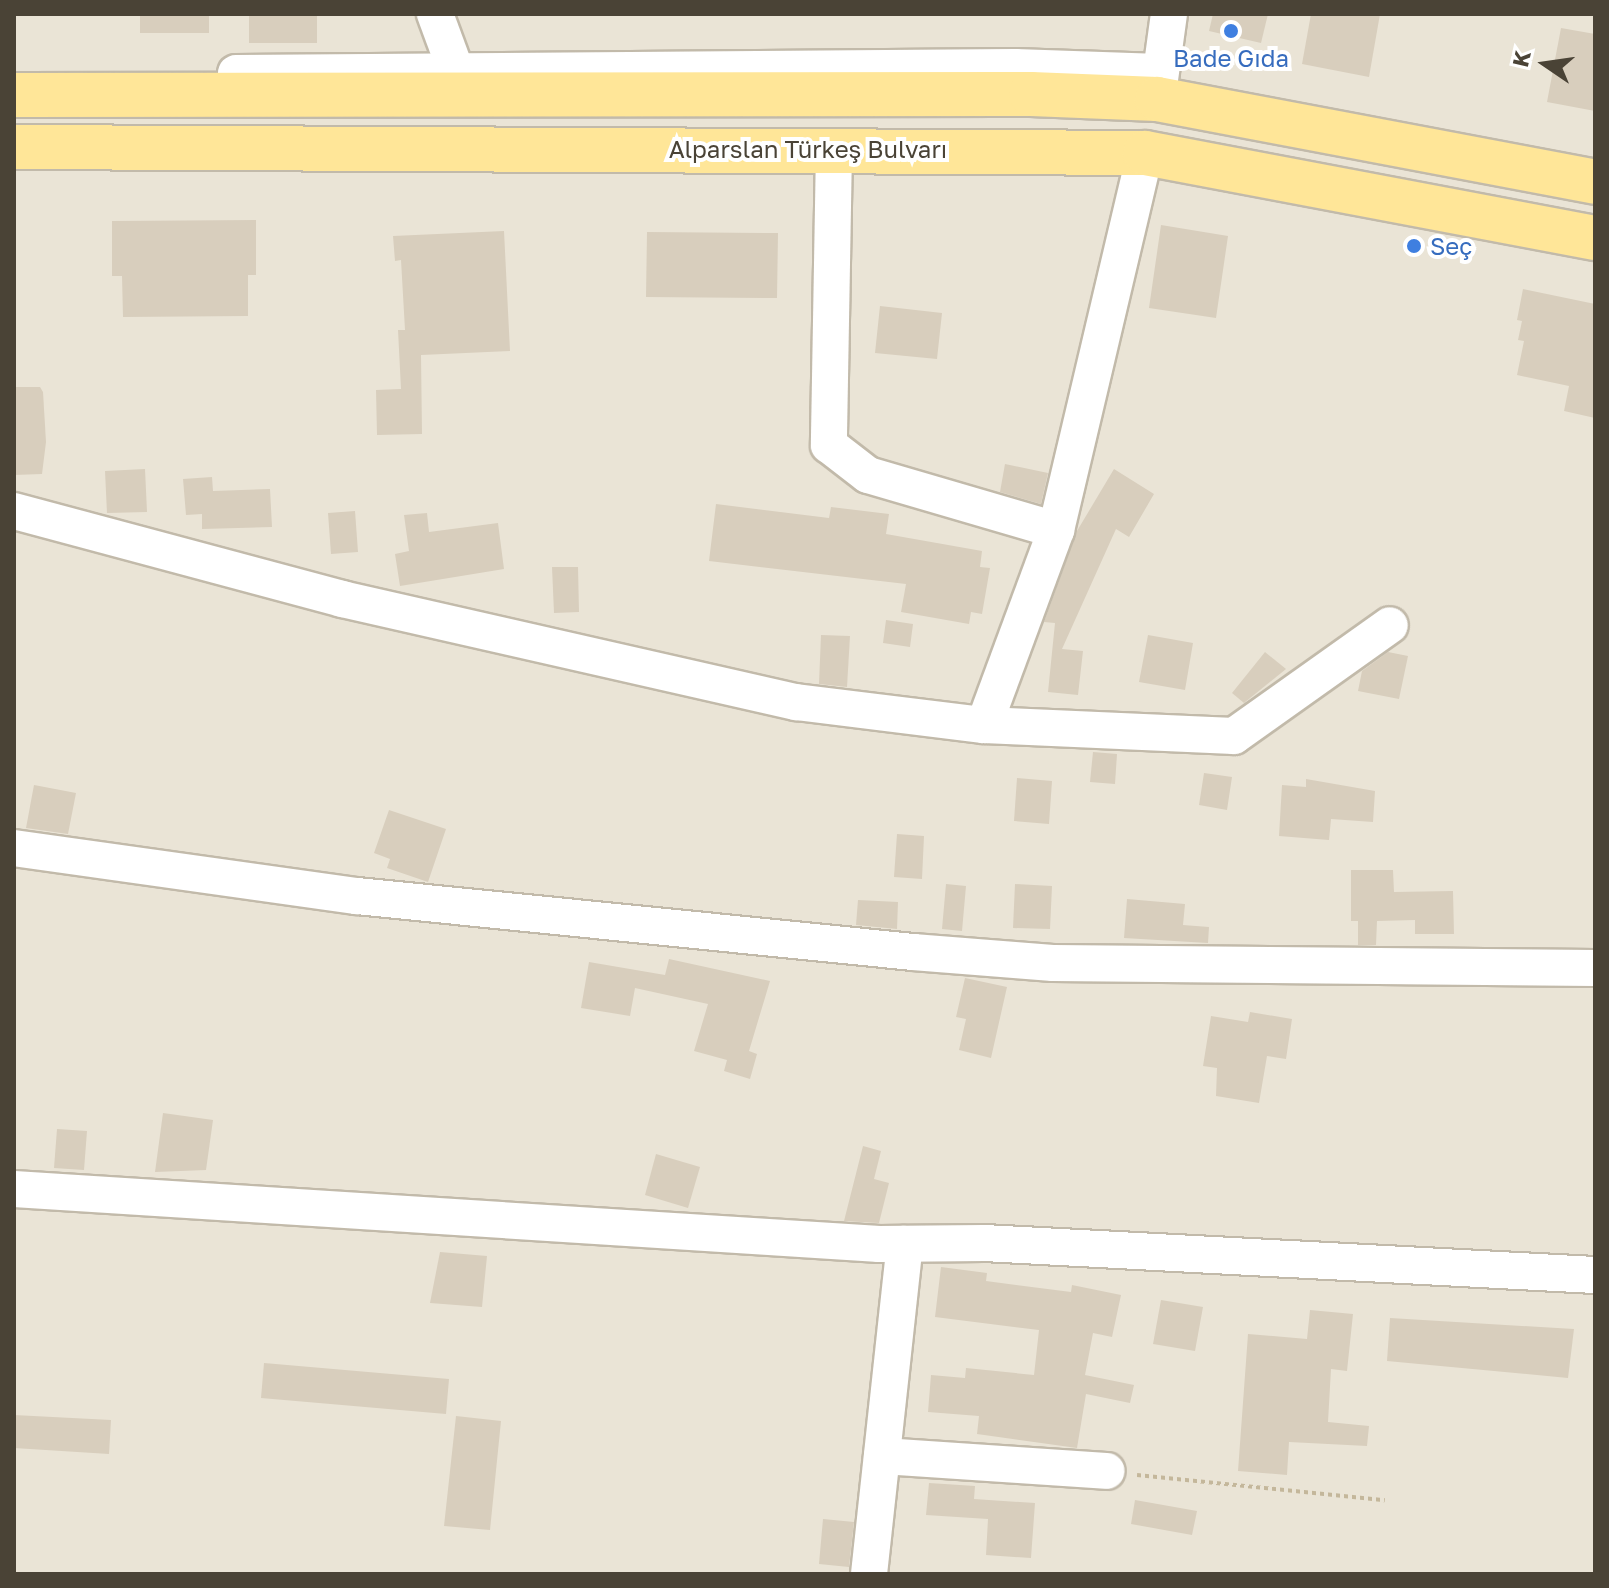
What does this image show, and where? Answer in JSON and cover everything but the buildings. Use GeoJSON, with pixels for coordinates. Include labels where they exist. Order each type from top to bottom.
{"type":"FeatureCollection","features":[{"type":"Feature","properties":{"kind":"main road"},"geometry":{"type":"LineString","coordinates":[[14,95],[468,82],[1031,94],[1159,86],[1595,182]]}},
{"type":"Feature","properties":{"kind":"main road","name":"Alparslan Türkeş Bulvarı"},"geometry":{"type":"LineString","coordinates":[[14,147],[1145,153],[1595,238]]}},
{"type":"Feature","properties":{"kind":"street"},"geometry":{"type":"LineString","coordinates":[[14,75],[468,82],[435,14]]}},
{"type":"Feature","properties":{"kind":"street"},"geometry":{"type":"LineString","coordinates":[[1159,86],[1169,14]]}},
{"type":"Feature","properties":{"kind":"street"},"geometry":{"type":"LineString","coordinates":[[834,149],[829,445],[868,475],[1056,530]]}},
{"type":"Feature","properties":{"kind":"street"},"geometry":{"type":"LineString","coordinates":[[984,725],[1056,530],[1145,153]]}},
{"type":"Feature","properties":{"kind":"street"},"geometry":{"type":"LineString","coordinates":[[14,511],[342,599],[796,702],[984,725],[1234,736],[1390,625]]}},
{"type":"Feature","properties":{"kind":"street"},"geometry":{"type":"LineString","coordinates":[[14,848],[357,896],[1021,960],[1595,968]]}},
{"type":"Feature","properties":{"kind":"street"},"geometry":{"type":"LineString","coordinates":[[14,1189],[905,1244],[984,1243],[1595,1275]]}},
{"type":"Feature","properties":{"kind":"street"},"geometry":{"type":"LineString","coordinates":[[869,1574],[905,1244]]}},
{"type":"Feature","properties":{"kind":"street"},"geometry":{"type":"LineString","coordinates":[[882,1456],[1107,1471]]}},
{"type":"Feature","properties":{"kind":"path"},"geometry":{"type":"LineString","coordinates":[[1107,1471],[1385,1500]]}},
{"type":"Feature","properties":{"kind":"shaded area"},"geometry":{"type":"Polygon","coordinates":[[[14,14],[1595,14],[1595,1574],[14,1574],[14,14]]]}},
{"type":"Feature","properties":{"kind":"place","name":"Bade Gıda"},"geometry":{"type":"Point","coordinates":[1231,31]}},
{"type":"Feature","properties":{"kind":"place","name":"Seç"},"geometry":{"type":"Point","coordinates":[1414,246]}}]}
